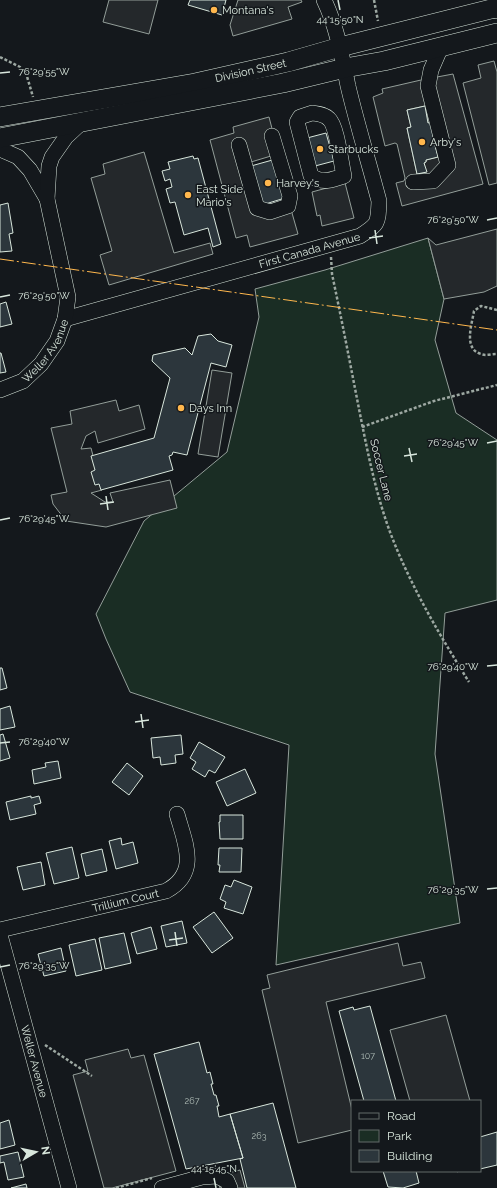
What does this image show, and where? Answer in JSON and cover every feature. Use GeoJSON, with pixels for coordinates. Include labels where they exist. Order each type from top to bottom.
{"type":"FeatureCollection","features":[{"type":"Feature","properties":{"kind":"main road","name":"Division Street"},"geometry":{"type":"LineString","coordinates":[[0,117],[195,82],[302,59],[340,47],[496,7]]}},
{"type":"Feature","properties":{"kind":"main road","name":"Division Street"},"geometry":{"type":"LineString","coordinates":[[0,138],[283,83],[345,68],[384,62],[497,32]]}},
{"type":"Feature","properties":{"kind":"street","name":"First Canada Avenue"},"geometry":{"type":"LineString","coordinates":[[65,319],[360,236],[370,230],[378,221],[379,201],[348,84],[340,47],[324,0]]}},
{"type":"Feature","properties":{"kind":"street"},"geometry":{"type":"LineString","coordinates":[[413,182],[433,181],[448,165],[428,86],[431,70],[441,47]]}},
{"type":"Feature","properties":{"kind":"street","name":"Weller Avenue"},"geometry":{"type":"LineString","coordinates":[[0,390],[23,381],[41,364],[57,341],[65,319],[68,297],[47,199],[52,157],[66,137],[81,123]]}},
{"type":"Feature","properties":{"kind":"street"},"geometry":{"type":"LineString","coordinates":[[239,145],[257,208],[270,212],[288,206],[290,196],[272,136]]}},
{"type":"Feature","properties":{"kind":"street","name":"Weller Avenue"},"geometry":{"type":"LineString","coordinates":[[0,150],[18,156],[30,170],[47,199]]}},
{"type":"Feature","properties":{"kind":"street","name":"Trillium Court"},"geometry":{"type":"LineString","coordinates":[[0,930],[166,891],[175,886],[183,877],[187,866],[187,850],[177,814]]}},
{"type":"Feature","properties":{"kind":"street","name":"Weller Avenue"},"geometry":{"type":"LineString","coordinates":[[0,935],[69,1188]]}},
{"type":"Feature","properties":{"kind":"street"},"geometry":{"type":"LineString","coordinates":[[160,1182],[217,1176],[227,1181],[230,1188]]}},
{"type":"Feature","properties":{"kind":"path"},"geometry":{"type":"LineString","coordinates":[[374,0],[378,21]]}},
{"type":"Feature","properties":{"kind":"path"},"geometry":{"type":"LineString","coordinates":[[0,56],[20,67],[26,73],[35,100]]}},
{"type":"Feature","properties":{"kind":"path","name":"Soccer Lane"},"geometry":{"type":"LineString","coordinates":[[330,245],[332,274],[362,427],[376,488],[395,544],[423,604],[469,682]]}},
{"type":"Feature","properties":{"kind":"path"},"geometry":{"type":"LineString","coordinates":[[497,310],[481,306],[474,311],[469,340],[473,349],[481,354],[497,354]]}},
{"type":"Feature","properties":{"kind":"path"},"geometry":{"type":"LineString","coordinates":[[362,427],[434,401],[497,385]]}},
{"type":"Feature","properties":{"kind":"path"},"geometry":{"type":"LineString","coordinates":[[45,1045],[92,1076]]}},
{"type":"Feature","properties":{"kind":"path"},"geometry":{"type":"LineString","coordinates":[[116,1188],[160,1182]]}},
{"type":"Feature","properties":{"kind":"green space"},"geometry":{"type":"Polygon","coordinates":[[[428,238],[444,299],[435,340],[456,413],[497,440],[497,600],[445,613],[435,754],[460,923],[276,965],[289,745],[130,692],[96,614],[144,521],[227,452],[259,317],[255,289],[325,270],[428,238]]]}},
{"type":"Feature","properties":{"kind":"shaded area"},"geometry":{"type":"Polygon","coordinates":[[[109,0],[158,0],[149,34],[103,22],[109,0]]]}},
{"type":"Feature","properties":{"kind":"shaded area"},"geometry":{"type":"Polygon","coordinates":[[[238,0],[301,0],[302,2],[288,7],[292,19],[233,36],[230,25],[238,0]]]}},
{"type":"Feature","properties":{"kind":"shaded area"},"geometry":{"type":"Polygon","coordinates":[[[494,61],[497,72],[497,183],[489,185],[463,83],[481,78],[478,65],[494,61]]]}},
{"type":"Feature","properties":{"kind":"shaded area"},"geometry":{"type":"Polygon","coordinates":[[[453,74],[483,184],[402,206],[396,183],[404,181],[405,178],[397,144],[395,143],[385,146],[373,97],[383,93],[382,89],[453,74]],[[425,106],[407,110],[411,127],[407,128],[417,174],[426,172],[424,163],[426,160],[438,157],[433,138],[432,122],[428,123],[425,106]]]}},
{"type":"Feature","properties":{"kind":"shaded area"},"geometry":{"type":"Polygon","coordinates":[[[269,117],[275,140],[271,156],[251,162],[256,208],[288,199],[298,234],[250,247],[247,235],[236,238],[210,140],[234,133],[233,127],[269,117]]]}},
{"type":"Feature","properties":{"kind":"shaded area"},"geometry":{"type":"Polygon","coordinates":[[[144,152],[174,253],[210,243],[213,254],[109,285],[100,255],[112,251],[91,178],[105,174],[103,164],[144,152]]]}},
{"type":"Feature","properties":{"kind":"shaded area"},"geometry":{"type":"Polygon","coordinates":[[[345,183],[354,218],[322,226],[320,215],[317,216],[312,192],[345,183]]]}},
{"type":"Feature","properties":{"kind":"shaded area"},"geometry":{"type":"Polygon","coordinates":[[[497,229],[497,286],[484,292],[444,299],[428,238],[436,245],[497,229]]]}},
{"type":"Feature","properties":{"kind":"shaded area"},"geometry":{"type":"Polygon","coordinates":[[[212,370],[232,373],[218,457],[198,454],[212,370]]]}},
{"type":"Feature","properties":{"kind":"shaded area"},"geometry":{"type":"Polygon","coordinates":[[[116,400],[119,411],[139,405],[145,429],[98,443],[95,431],[86,436],[81,449],[91,448],[102,490],[91,493],[105,502],[113,502],[110,493],[170,480],[177,508],[106,527],[66,521],[53,504],[51,495],[67,492],[51,428],[72,424],[70,411],[116,400]]]}},
{"type":"Feature","properties":{"kind":"shaded area"},"geometry":{"type":"Polygon","coordinates":[[[398,943],[403,966],[421,962],[425,978],[326,1002],[351,1106],[351,1130],[298,1143],[262,990],[270,988],[267,975],[398,943]]]}},
{"type":"Feature","properties":{"kind":"shaded area"},"geometry":{"type":"Polygon","coordinates":[[[446,1015],[470,1100],[410,1100],[390,1030],[446,1015]]]}},
{"type":"Feature","properties":{"kind":"shaded area"},"geometry":{"type":"Polygon","coordinates":[[[128,1049],[131,1058],[144,1055],[176,1171],[112,1188],[104,1188],[73,1075],[88,1071],[85,1060],[128,1049]]]}},
{"type":"Feature","properties":{"kind":"shaded area"},"geometry":{"type":"Polygon","coordinates":[[[240,1170],[245,1188],[220,1188],[217,1176],[240,1170]]]}},
{"type":"Feature","properties":{"kind":"building","name":"Montana's"},"geometry":{"type":"Polygon","coordinates":[[[190,0],[226,0],[222,15],[188,5],[190,0]]]}},
{"type":"Feature","properties":{"kind":"building","name":"Arby's"},"geometry":{"type":"Polygon","coordinates":[[[425,106],[428,123],[433,122],[433,138],[438,157],[426,160],[424,163],[427,172],[417,174],[407,128],[411,127],[407,110],[425,106]]]}},
{"type":"Feature","properties":{"kind":"building","name":"Starbucks"},"geometry":{"type":"Polygon","coordinates":[[[326,133],[334,161],[315,166],[307,138],[326,133]]]}},
{"type":"Feature","properties":{"kind":"building","name":"East Side Mario's"},"geometry":{"type":"Polygon","coordinates":[[[193,156],[194,159],[198,158],[221,244],[213,247],[208,228],[184,235],[175,202],[170,203],[166,189],[172,187],[170,179],[165,181],[162,171],[170,169],[168,162],[193,156]]]}},
{"type":"Feature","properties":{"kind":"building","name":"Harvey's"},"geometry":{"type":"Polygon","coordinates":[[[276,159],[285,198],[262,205],[251,166],[276,159]]]}},
{"type":"Feature","properties":{"kind":"building"},"geometry":{"type":"Polygon","coordinates":[[[8,203],[13,233],[9,234],[12,251],[0,252],[0,205],[8,203]]]}},
{"type":"Feature","properties":{"kind":"building"},"geometry":{"type":"Polygon","coordinates":[[[6,302],[12,324],[0,327],[0,304],[6,302]]]}},
{"type":"Feature","properties":{"kind":"building","name":"Days Inn"},"geometry":{"type":"Polygon","coordinates":[[[211,334],[218,341],[232,345],[226,367],[211,363],[187,455],[173,452],[172,455],[169,456],[173,470],[101,490],[99,484],[95,485],[91,472],[95,470],[91,456],[154,438],[170,378],[152,361],[153,355],[185,348],[192,355],[198,336],[211,334]]]}},
{"type":"Feature","properties":{"kind":"building"},"geometry":{"type":"Polygon","coordinates":[[[0,353],[6,372],[0,373],[0,353]]]}},
{"type":"Feature","properties":{"kind":"building"},"geometry":{"type":"Polygon","coordinates":[[[0,668],[2,668],[7,688],[0,690],[0,668]]]}},
{"type":"Feature","properties":{"kind":"building"},"geometry":{"type":"Polygon","coordinates":[[[10,706],[15,727],[0,730],[0,709],[10,706]]]}},
{"type":"Feature","properties":{"kind":"building"},"geometry":{"type":"Polygon","coordinates":[[[3,734],[10,758],[0,761],[0,735],[3,734]]]}},
{"type":"Feature","properties":{"kind":"building"},"geometry":{"type":"Polygon","coordinates":[[[181,735],[183,754],[175,755],[176,763],[161,765],[160,757],[153,758],[151,738],[181,735]]]}},
{"type":"Feature","properties":{"kind":"building"},"geometry":{"type":"Polygon","coordinates":[[[199,742],[225,757],[215,773],[209,770],[205,777],[192,769],[196,762],[190,758],[199,742]]]}},
{"type":"Feature","properties":{"kind":"building"},"geometry":{"type":"Polygon","coordinates":[[[58,761],[61,778],[34,784],[32,770],[46,767],[45,763],[58,761]]]}},
{"type":"Feature","properties":{"kind":"building"},"geometry":{"type":"Polygon","coordinates":[[[127,763],[143,776],[129,795],[112,782],[127,763]]]}},
{"type":"Feature","properties":{"kind":"building"},"geometry":{"type":"Polygon","coordinates":[[[245,769],[256,793],[227,806],[216,782],[245,769]]]}},
{"type":"Feature","properties":{"kind":"building"},"geometry":{"type":"Polygon","coordinates":[[[31,796],[31,798],[39,796],[41,803],[34,805],[36,814],[10,820],[6,802],[31,796]]]}},
{"type":"Feature","properties":{"kind":"building"},"geometry":{"type":"Polygon","coordinates":[[[220,815],[243,815],[243,839],[220,839],[220,815]]]}},
{"type":"Feature","properties":{"kind":"building"},"geometry":{"type":"Polygon","coordinates":[[[121,838],[122,845],[133,842],[138,863],[116,869],[109,841],[121,838]]]}},
{"type":"Feature","properties":{"kind":"building"},"geometry":{"type":"Polygon","coordinates":[[[72,847],[79,878],[54,884],[46,853],[72,847]]]}},
{"type":"Feature","properties":{"kind":"building"},"geometry":{"type":"Polygon","coordinates":[[[219,848],[242,848],[241,872],[219,872],[219,848]]]}},
{"type":"Feature","properties":{"kind":"building"},"geometry":{"type":"Polygon","coordinates":[[[102,849],[107,871],[86,876],[81,854],[102,849]]]}},
{"type":"Feature","properties":{"kind":"building"},"geometry":{"type":"Polygon","coordinates":[[[41,862],[45,885],[23,890],[17,867],[41,862]]]}},
{"type":"Feature","properties":{"kind":"building"},"geometry":{"type":"Polygon","coordinates":[[[234,880],[252,887],[243,914],[224,908],[226,902],[220,899],[225,885],[231,887],[234,880]]]}},
{"type":"Feature","properties":{"kind":"building"},"geometry":{"type":"Polygon","coordinates":[[[214,912],[233,938],[212,953],[193,927],[214,912]]]}},
{"type":"Feature","properties":{"kind":"building"},"geometry":{"type":"Polygon","coordinates":[[[182,921],[187,943],[166,947],[161,926],[182,921]]]}},
{"type":"Feature","properties":{"kind":"building"},"geometry":{"type":"Polygon","coordinates":[[[151,927],[157,949],[137,954],[131,933],[151,927]]]}},
{"type":"Feature","properties":{"kind":"building"},"geometry":{"type":"Polygon","coordinates":[[[124,933],[131,963],[105,969],[99,938],[124,933]]]}},
{"type":"Feature","properties":{"kind":"building"},"geometry":{"type":"Polygon","coordinates":[[[95,939],[102,970],[76,976],[69,945],[95,939]]]}},
{"type":"Feature","properties":{"kind":"building"},"geometry":{"type":"Polygon","coordinates":[[[61,948],[66,971],[44,976],[38,954],[61,948]]]}},
{"type":"Feature","properties":{"kind":"building"},"geometry":{"type":"Polygon","coordinates":[[[370,1006],[396,1100],[364,1100],[339,1011],[353,1007],[354,1010],[370,1006]]]}},
{"type":"Feature","properties":{"kind":"building"},"geometry":{"type":"Polygon","coordinates":[[[199,1042],[207,1073],[210,1072],[213,1084],[211,1084],[219,1106],[217,1106],[219,1117],[230,1114],[243,1158],[186,1169],[154,1054],[199,1042]]]}},
{"type":"Feature","properties":{"kind":"building"},"geometry":{"type":"Polygon","coordinates":[[[273,1103],[296,1188],[247,1188],[240,1159],[243,1158],[230,1114],[273,1103]]]}},
{"type":"Feature","properties":{"kind":"building"},"geometry":{"type":"Polygon","coordinates":[[[9,1120],[15,1145],[0,1149],[0,1123],[9,1120]]]}},
{"type":"Feature","properties":{"kind":"building"},"geometry":{"type":"Polygon","coordinates":[[[497,1132],[497,1165],[481,1169],[481,1137],[497,1132]]]}},
{"type":"Feature","properties":{"kind":"building"},"geometry":{"type":"Polygon","coordinates":[[[18,1152],[24,1177],[8,1180],[4,1162],[0,1163],[0,1156],[18,1152]]]}},
{"type":"Feature","properties":{"kind":"building"},"geometry":{"type":"Polygon","coordinates":[[[383,1172],[416,1172],[419,1183],[403,1188],[388,1187],[383,1172]]]}},
{"type":"Feature","properties":{"kind":"building"},"geometry":{"type":"Polygon","coordinates":[[[26,1184],[27,1188],[11,1188],[26,1184]]]}},
{"type":"Feature","properties":{"kind":"power"},"geometry":{"type":"LineString","coordinates":[[0,259],[497,330]]}},
{"type":"Feature","properties":{"kind":"place","name":"Montana's"},"geometry":{"type":"Point","coordinates":[214,10]}},
{"type":"Feature","properties":{"kind":"place","name":"Arby's"},"geometry":{"type":"Point","coordinates":[422,142]}},
{"type":"Feature","properties":{"kind":"place","name":"Starbucks"},"geometry":{"type":"Point","coordinates":[320,149]}},
{"type":"Feature","properties":{"kind":"place","name":"Harvey's"},"geometry":{"type":"Point","coordinates":[268,183]}},
{"type":"Feature","properties":{"kind":"place","name":"East Side Mario's"},"geometry":{"type":"Point","coordinates":[188,195]}},
{"type":"Feature","properties":{"kind":"place","name":"Days Inn"},"geometry":{"type":"Point","coordinates":[181,408]}}]}
